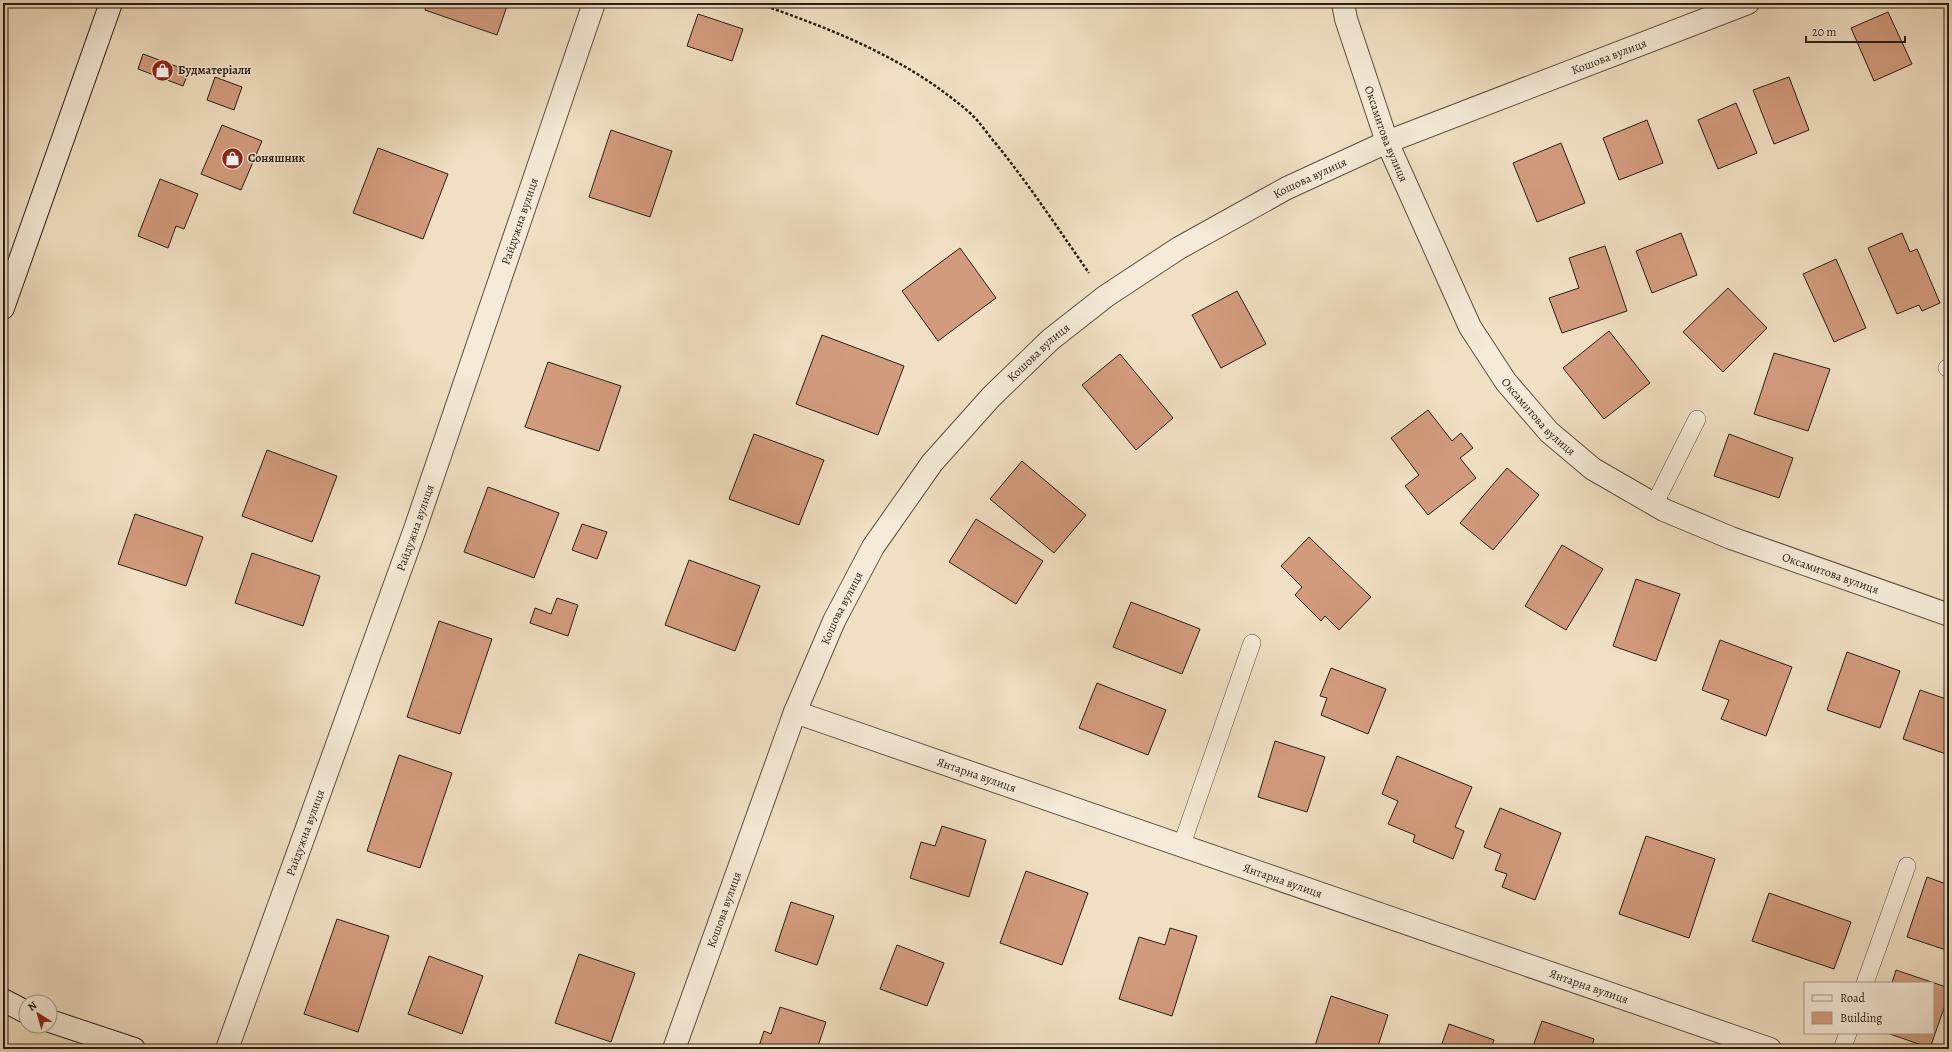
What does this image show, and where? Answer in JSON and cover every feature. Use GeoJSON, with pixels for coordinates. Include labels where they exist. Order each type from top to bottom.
{"type":"FeatureCollection","features":[{"type":"Feature","properties":{"kind":"street","name":"Райдужна вулиця"},"geometry":{"type":"LineString","coordinates":[[227,1049],[414,529],[594,3]]}},
{"type":"Feature","properties":{"kind":"street","name":"Оксамитова вулиця"},"geometry":{"type":"LineString","coordinates":[[1343,3],[1346,19],[1387,142],[1470,327],[1506,382],[1549,432],[1593,469],[1654,505],[1731,538],[1949,615]]}},
{"type":"Feature","properties":{"kind":"street","name":"Кошова вулиця"},"geometry":{"type":"LineString","coordinates":[[674,1049],[795,712],[834,621],[873,547],[932,463],[991,398],[1050,340],[1106,296],[1179,248],[1280,191],[1387,142],[1748,3]]}},
{"type":"Feature","properties":{"kind":"street"},"geometry":{"type":"LineString","coordinates":[[3,308],[108,4]]}},
{"type":"Feature","properties":{"kind":"street","name":"Янтарна вулиця"},"geometry":{"type":"LineString","coordinates":[[795,712],[1181,847],[1770,1049]]}},
{"type":"Feature","properties":{"kind":"street"},"geometry":{"type":"LineString","coordinates":[[3,1000],[18,1008]]}},
{"type":"Feature","properties":{"kind":"street"},"geometry":{"type":"LineString","coordinates":[[58,1023],[134,1049]]}},
{"type":"Feature","properties":{"kind":"lane"},"geometry":{"type":"LineString","coordinates":[[1654,505],[1698,419]]}},
{"type":"Feature","properties":{"kind":"lane"},"geometry":{"type":"LineString","coordinates":[[1181,847],[1252,643]]}},
{"type":"Feature","properties":{"kind":"lane"},"geometry":{"type":"LineString","coordinates":[[1865,982],[1907,866]]}},
{"type":"Feature","properties":{"kind":"lane"},"geometry":{"type":"LineString","coordinates":[[1842,1049],[1848,1034]]}},
{"type":"Feature","properties":{"kind":"path"},"geometry":{"type":"LineString","coordinates":[[757,3],[815,23],[891,57],[930,82],[971,114],[1012,164],[1106,296]]}},
{"type":"Feature","properties":{"kind":"building"},"geometry":{"type":"Polygon","coordinates":[[[427,3],[508,3],[497,35],[425,10],[427,3]]]}},
{"type":"Feature","properties":{"kind":"building"},"geometry":{"type":"Polygon","coordinates":[[[1888,12],[1912,64],[1874,81],[1851,28],[1888,12]]]}},
{"type":"Feature","properties":{"kind":"building"},"geometry":{"type":"Polygon","coordinates":[[[698,14],[743,29],[732,61],[687,46],[698,14]]]}},
{"type":"Feature","properties":{"kind":"building","name":"Будматеріали"},"geometry":{"type":"Polygon","coordinates":[[[143,54],[189,71],[183,86],[138,69],[143,54]]]}},
{"type":"Feature","properties":{"kind":"building"},"geometry":{"type":"Polygon","coordinates":[[[215,77],[242,87],[234,110],[207,100],[215,77]]]}},
{"type":"Feature","properties":{"kind":"building"},"geometry":{"type":"Polygon","coordinates":[[[1789,77],[1809,130],[1774,144],[1753,90],[1789,77]]]}},
{"type":"Feature","properties":{"kind":"building"},"geometry":{"type":"Polygon","coordinates":[[[1736,103],[1757,153],[1718,169],[1698,120],[1736,103]]]}},
{"type":"Feature","properties":{"kind":"building"},"geometry":{"type":"Polygon","coordinates":[[[1647,120],[1663,163],[1619,180],[1603,138],[1647,120]]]}},
{"type":"Feature","properties":{"kind":"building","name":"Соняшник"},"geometry":{"type":"Polygon","coordinates":[[[222,125],[262,141],[241,190],[201,174],[222,125]]]}},
{"type":"Feature","properties":{"kind":"building"},"geometry":{"type":"Polygon","coordinates":[[[611,130],[672,151],[650,217],[589,197],[611,130]]]}},
{"type":"Feature","properties":{"kind":"building"},"geometry":{"type":"Polygon","coordinates":[[[1561,143],[1585,203],[1537,222],[1513,163],[1561,143]]]}},
{"type":"Feature","properties":{"kind":"building"},"geometry":{"type":"Polygon","coordinates":[[[378,148],[448,174],[423,239],[353,213],[378,148]]]}},
{"type":"Feature","properties":{"kind":"building"},"geometry":{"type":"Polygon","coordinates":[[[160,179],[198,194],[184,229],[176,226],[168,248],[138,236],[160,179]]]}},
{"type":"Feature","properties":{"kind":"building"},"geometry":{"type":"Polygon","coordinates":[[[1681,233],[1697,275],[1652,293],[1636,251],[1681,233]]]}},
{"type":"Feature","properties":{"kind":"building"},"geometry":{"type":"Polygon","coordinates":[[[1902,233],[1910,252],[1917,249],[1940,303],[1922,311],[1919,305],[1897,314],[1868,248],[1902,233]]]}},
{"type":"Feature","properties":{"kind":"building"},"geometry":{"type":"Polygon","coordinates":[[[1605,246],[1627,311],[1562,333],[1549,298],[1579,288],[1569,258],[1605,246]]]}},
{"type":"Feature","properties":{"kind":"building"},"geometry":{"type":"Polygon","coordinates":[[[960,248],[996,298],[938,341],[902,291],[960,248]]]}},
{"type":"Feature","properties":{"kind":"building"},"geometry":{"type":"Polygon","coordinates":[[[1836,259],[1866,328],[1834,342],[1803,274],[1836,259]]]}},
{"type":"Feature","properties":{"kind":"building"},"geometry":{"type":"Polygon","coordinates":[[[1728,288],[1767,328],[1723,372],[1683,332],[1728,288]]]}},
{"type":"Feature","properties":{"kind":"building"},"geometry":{"type":"Polygon","coordinates":[[[1237,291],[1266,344],[1221,368],[1192,315],[1237,291]]]}},
{"type":"Feature","properties":{"kind":"building"},"geometry":{"type":"Polygon","coordinates":[[[1609,331],[1650,383],[1604,419],[1563,368],[1609,331]]]}},
{"type":"Feature","properties":{"kind":"building"},"geometry":{"type":"Polygon","coordinates":[[[822,335],[904,366],[878,435],[796,404],[822,335]]]}},
{"type":"Feature","properties":{"kind":"building"},"geometry":{"type":"Polygon","coordinates":[[[1774,353],[1830,369],[1808,431],[1754,414],[1774,353]]]}},
{"type":"Feature","properties":{"kind":"building"},"geometry":{"type":"Polygon","coordinates":[[[1120,354],[1173,418],[1136,450],[1082,385],[1120,354]]]}},
{"type":"Feature","properties":{"kind":"building"},"geometry":{"type":"Polygon","coordinates":[[[548,362],[621,386],[599,451],[525,427],[548,362]]]}},
{"type":"Feature","properties":{"kind":"building"},"geometry":{"type":"Polygon","coordinates":[[[1428,410],[1452,441],[1461,433],[1473,448],[1460,458],[1476,478],[1428,515],[1405,486],[1419,475],[1391,438],[1428,410]]]}},
{"type":"Feature","properties":{"kind":"building"},"geometry":{"type":"Polygon","coordinates":[[[754,434],[824,460],[799,525],[729,499],[754,434]]]}},
{"type":"Feature","properties":{"kind":"building"},"geometry":{"type":"Polygon","coordinates":[[[1729,434],[1793,458],[1779,498],[1714,476],[1729,434]]]}},
{"type":"Feature","properties":{"kind":"building"},"geometry":{"type":"Polygon","coordinates":[[[267,450],[337,476],[312,542],[242,516],[267,450]]]}},
{"type":"Feature","properties":{"kind":"building"},"geometry":{"type":"Polygon","coordinates":[[[1022,461],[1086,515],[1054,553],[990,499],[1022,461]]]}},
{"type":"Feature","properties":{"kind":"building"},"geometry":{"type":"Polygon","coordinates":[[[1507,468],[1539,495],[1493,550],[1460,523],[1507,468]]]}},
{"type":"Feature","properties":{"kind":"building"},"geometry":{"type":"Polygon","coordinates":[[[488,487],[559,513],[534,578],[464,552],[488,487]]]}},
{"type":"Feature","properties":{"kind":"building"},"geometry":{"type":"Polygon","coordinates":[[[135,514],[203,537],[186,586],[118,564],[135,514]]]}},
{"type":"Feature","properties":{"kind":"building"},"geometry":{"type":"Polygon","coordinates":[[[976,519],[1043,561],[1016,604],[949,562],[976,519]]]}},
{"type":"Feature","properties":{"kind":"building"},"geometry":{"type":"Polygon","coordinates":[[[582,524],[607,532],[597,559],[572,550],[582,524]]]}},
{"type":"Feature","properties":{"kind":"building"},"geometry":{"type":"Polygon","coordinates":[[[1309,537],[1371,597],[1339,630],[1325,616],[1321,621],[1295,595],[1302,587],[1281,566],[1309,537]]]}},
{"type":"Feature","properties":{"kind":"building"},"geometry":{"type":"Polygon","coordinates":[[[1562,545],[1603,569],[1566,630],[1525,606],[1562,545]]]}},
{"type":"Feature","properties":{"kind":"building"},"geometry":{"type":"Polygon","coordinates":[[[252,553],[320,576],[303,626],[235,603],[252,553]]]}},
{"type":"Feature","properties":{"kind":"building"},"geometry":{"type":"Polygon","coordinates":[[[689,560],[760,586],[735,651],[665,625],[689,560]]]}},
{"type":"Feature","properties":{"kind":"building"},"geometry":{"type":"Polygon","coordinates":[[[1636,579],[1680,594],[1656,661],[1613,646],[1636,579]]]}},
{"type":"Feature","properties":{"kind":"building"},"geometry":{"type":"Polygon","coordinates":[[[557,598],[578,605],[568,636],[530,623],[535,608],[551,614],[557,598]]]}},
{"type":"Feature","properties":{"kind":"building"},"geometry":{"type":"Polygon","coordinates":[[[1131,602],[1200,629],[1182,674],[1113,647],[1131,602]]]}},
{"type":"Feature","properties":{"kind":"building"},"geometry":{"type":"Polygon","coordinates":[[[439,621],[492,639],[460,734],[407,717],[439,621]]]}},
{"type":"Feature","properties":{"kind":"building"},"geometry":{"type":"Polygon","coordinates":[[[1720,640],[1792,667],[1766,736],[1721,719],[1729,700],[1702,690],[1720,640]]]}},
{"type":"Feature","properties":{"kind":"building"},"geometry":{"type":"Polygon","coordinates":[[[1847,652],[1900,671],[1880,728],[1827,710],[1847,652]]]}},
{"type":"Feature","properties":{"kind":"building"},"geometry":{"type":"Polygon","coordinates":[[[1331,668],[1386,689],[1368,734],[1321,715],[1327,698],[1320,696],[1331,668]]]}},
{"type":"Feature","properties":{"kind":"building"},"geometry":{"type":"Polygon","coordinates":[[[1097,683],[1166,710],[1148,755],[1079,728],[1097,683]]]}},
{"type":"Feature","properties":{"kind":"building"},"geometry":{"type":"Polygon","coordinates":[[[1920,690],[1949,700],[1949,755],[1903,739],[1920,690]]]}},
{"type":"Feature","properties":{"kind":"building"},"geometry":{"type":"Polygon","coordinates":[[[1275,741],[1325,757],[1307,812],[1258,797],[1275,741]]]}},
{"type":"Feature","properties":{"kind":"building"},"geometry":{"type":"Polygon","coordinates":[[[399,755],[452,773],[420,868],[367,851],[399,755]]]}},
{"type":"Feature","properties":{"kind":"building"},"geometry":{"type":"Polygon","coordinates":[[[1397,756],[1472,787],[1455,827],[1464,831],[1453,859],[1413,842],[1415,835],[1388,824],[1398,801],[1382,794],[1397,756]]]}},
{"type":"Feature","properties":{"kind":"building"},"geometry":{"type":"Polygon","coordinates":[[[1500,808],[1561,833],[1535,900],[1502,887],[1507,874],[1495,870],[1501,854],[1484,847],[1500,808]]]}},
{"type":"Feature","properties":{"kind":"building"},"geometry":{"type":"Polygon","coordinates":[[[942,826],[986,840],[969,897],[910,878],[921,842],[935,846],[942,826]]]}},
{"type":"Feature","properties":{"kind":"building"},"geometry":{"type":"Polygon","coordinates":[[[1646,836],[1715,859],[1689,938],[1619,914],[1646,836]]]}},
{"type":"Feature","properties":{"kind":"building"},"geometry":{"type":"Polygon","coordinates":[[[1026,871],[1088,893],[1062,965],[1000,943],[1026,871]]]}},
{"type":"Feature","properties":{"kind":"building"},"geometry":{"type":"Polygon","coordinates":[[[1927,877],[1949,885],[1949,951],[1907,937],[1927,877]]]}},
{"type":"Feature","properties":{"kind":"building"},"geometry":{"type":"Polygon","coordinates":[[[1769,893],[1851,922],[1834,969],[1752,941],[1769,893]]]}},
{"type":"Feature","properties":{"kind":"building"},"geometry":{"type":"Polygon","coordinates":[[[791,902],[834,916],[817,965],[775,951],[791,902]]]}},
{"type":"Feature","properties":{"kind":"building"},"geometry":{"type":"Polygon","coordinates":[[[337,919],[389,936],[358,1032],[304,1014],[337,919]]]}},
{"type":"Feature","properties":{"kind":"building"},"geometry":{"type":"Polygon","coordinates":[[[1170,928],[1197,936],[1172,1016],[1119,999],[1139,937],[1165,945],[1170,928]]]}},
{"type":"Feature","properties":{"kind":"building"},"geometry":{"type":"Polygon","coordinates":[[[897,945],[944,963],[927,1006],[880,989],[897,945]]]}},
{"type":"Feature","properties":{"kind":"building"},"geometry":{"type":"Polygon","coordinates":[[[579,954],[635,973],[611,1042],[555,1023],[579,954]]]}},
{"type":"Feature","properties":{"kind":"building"},"geometry":{"type":"Polygon","coordinates":[[[429,956],[483,976],[462,1034],[408,1014],[429,956]]]}},
{"type":"Feature","properties":{"kind":"building"},"geometry":{"type":"Polygon","coordinates":[[[1896,970],[1931,982],[1892,982],[1896,970]]]}},
{"type":"Feature","properties":{"kind":"building"},"geometry":{"type":"Polygon","coordinates":[[[1934,983],[1949,988],[1949,994],[1930,1048],[1890,1034],[1934,1034],[1934,983]]]}},
{"type":"Feature","properties":{"kind":"building"},"geometry":{"type":"Polygon","coordinates":[[[1331,996],[1388,1015],[1377,1049],[1314,1049],[1331,996]]]}},
{"type":"Feature","properties":{"kind":"building"},"geometry":{"type":"Polygon","coordinates":[[[780,1007],[826,1022],[817,1049],[758,1049],[764,1031],[771,1034],[780,1007]]]}},
{"type":"Feature","properties":{"kind":"building"},"geometry":{"type":"Polygon","coordinates":[[[1542,1021],[1594,1039],[1591,1049],[1532,1049],[1542,1021]]]}},
{"type":"Feature","properties":{"kind":"building"},"geometry":{"type":"Polygon","coordinates":[[[1449,1024],[1494,1040],[1491,1049],[1440,1049],[1449,1024]]]}},
{"type":"Feature","properties":{"kind":"place","name":"Будматеріали"},"geometry":{"type":"Point","coordinates":[163,70]}},
{"type":"Feature","properties":{"kind":"place","name":"Соняшник"},"geometry":{"type":"Point","coordinates":[232,158]}}]}
